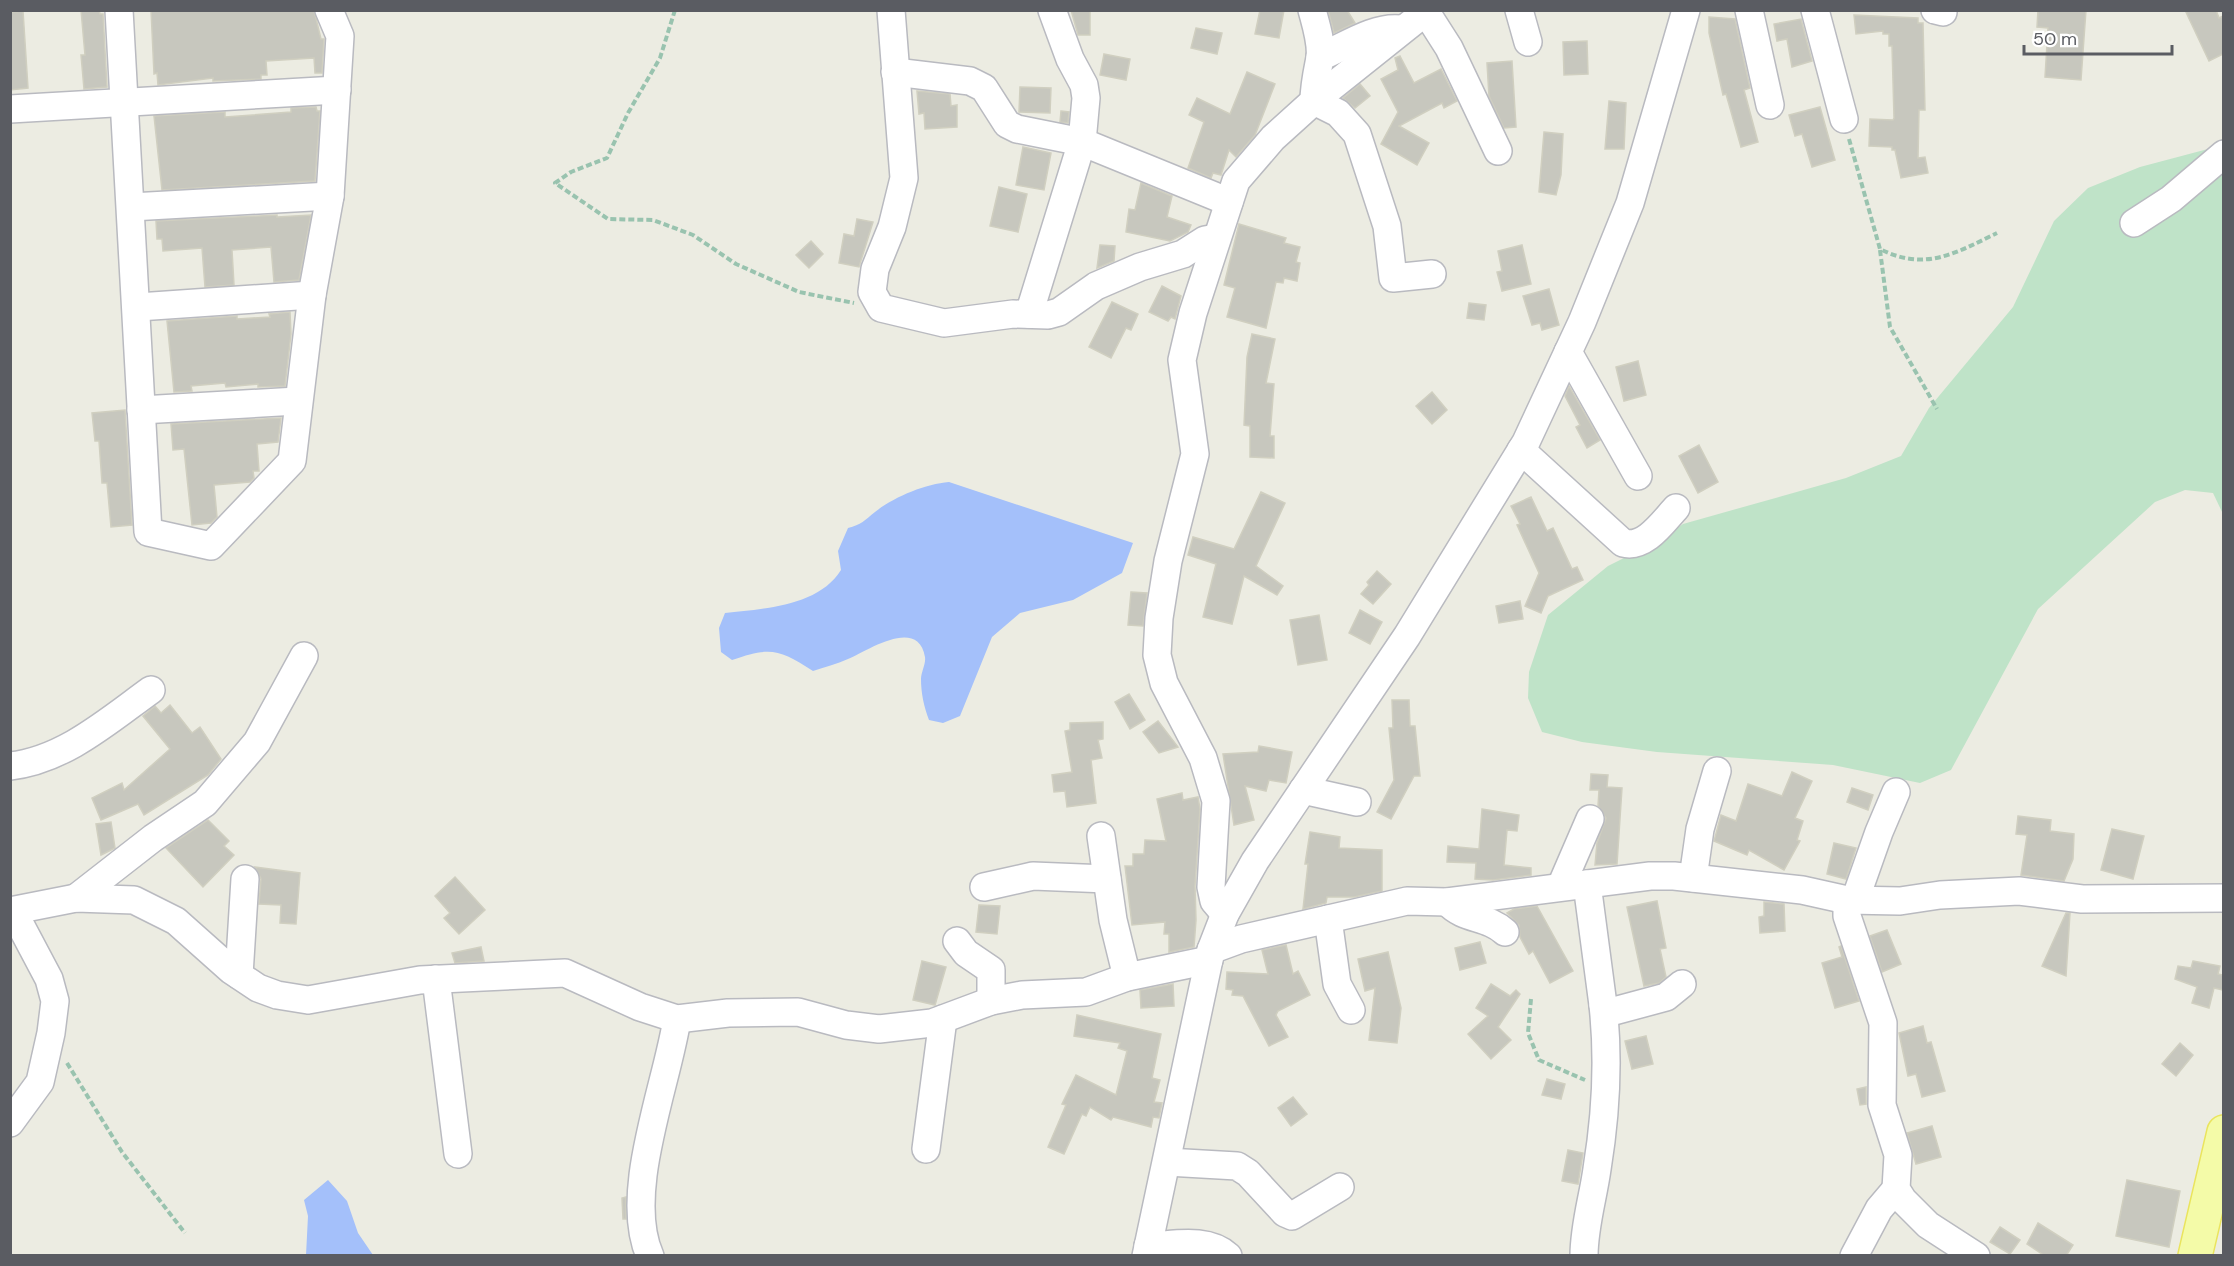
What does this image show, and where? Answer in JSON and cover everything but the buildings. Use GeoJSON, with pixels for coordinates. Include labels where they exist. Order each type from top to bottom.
{"type":"FeatureCollection","features":[{"type":"Feature","properties":{"kind":"main road"},"geometry":{"type":"LineString","coordinates":[[2195,1256],[2223,1132]]}},
{"type":"Feature","properties":{"kind":"street"},"geometry":{"type":"LineString","coordinates":[[119,10],[138,307],[148,532],[211,546],[292,461],[297,401],[312,295],[330,196],[340,36],[328,10]]}},
{"type":"Feature","properties":{"kind":"street"},"geometry":{"type":"LineString","coordinates":[[891,10],[904,178],[892,226],[875,270],[872,292],[881,308],[944,323],[1029,314],[1048,315],[1059,312],[1096,285],[1183,254],[1205,240],[1216,238]]}},
{"type":"Feature","properties":{"kind":"street"},"geometry":{"type":"LineString","coordinates":[[1029,314],[1082,142],[1086,98],[1084,86],[1070,59],[1052,10]]}},
{"type":"Feature","properties":{"kind":"street"},"geometry":{"type":"LineString","coordinates":[[1312,10],[1319,40],[1320,57],[1314,85],[1314,101]]}},
{"type":"Feature","properties":{"kind":"street"},"geometry":{"type":"LineString","coordinates":[[1519,10],[1528,42]]}},
{"type":"Feature","properties":{"kind":"street"},"geometry":{"type":"LineString","coordinates":[[1228,1256],[1220,1248],[1204,1244],[1147,1251],[1210,955],[1225,914],[1255,861],[1407,636],[1521,450],[1568,352],[1630,202],[1685,11],[1696,10]]}},
{"type":"Feature","properties":{"kind":"street"},"geometry":{"type":"LineString","coordinates":[[1749,10],[1770,105]]}},
{"type":"Feature","properties":{"kind":"street"},"geometry":{"type":"LineString","coordinates":[[1815,10],[1844,119]]}},
{"type":"Feature","properties":{"kind":"street"},"geometry":{"type":"LineString","coordinates":[[1225,914],[1214,901],[1212,887],[1216,801],[1211,779],[1203,758],[1164,683],[1157,655],[1159,618],[1168,561],[1195,454],[1182,360],[1216,238],[1236,180],[1273,138],[1314,101],[1427,11],[1449,48],[1498,151]]}},
{"type":"Feature","properties":{"kind":"street"},"geometry":{"type":"LineString","coordinates":[[1320,57],[1374,33],[1390,28],[1405,30]]}},
{"type":"Feature","properties":{"kind":"street"},"geometry":{"type":"LineString","coordinates":[[895,72],[970,81],[984,88],[1007,124],[1017,129],[1082,142],[1229,202]]}},
{"type":"Feature","properties":{"kind":"street"},"geometry":{"type":"LineString","coordinates":[[10,109],[337,90]]}},
{"type":"Feature","properties":{"kind":"street"},"geometry":{"type":"LineString","coordinates":[[1314,101],[1338,113],[1357,134],[1387,226],[1393,278],[1432,274]]}},
{"type":"Feature","properties":{"kind":"street"},"geometry":{"type":"LineString","coordinates":[[2134,222],[2171,199],[2223,154]]}},
{"type":"Feature","properties":{"kind":"street"},"geometry":{"type":"LineString","coordinates":[[131,207],[330,196]]}},
{"type":"Feature","properties":{"kind":"street"},"geometry":{"type":"LineString","coordinates":[[138,307],[312,295]]}},
{"type":"Feature","properties":{"kind":"street"},"geometry":{"type":"LineString","coordinates":[[1568,352],[1638,476]]}},
{"type":"Feature","properties":{"kind":"street"},"geometry":{"type":"LineString","coordinates":[[141,410],[297,401]]}},
{"type":"Feature","properties":{"kind":"street"},"geometry":{"type":"LineString","coordinates":[[1521,450],[1623,543],[1636,544],[1648,537],[1676,508]]}},
{"type":"Feature","properties":{"kind":"street"},"geometry":{"type":"LineString","coordinates":[[76,898],[153,838],[205,803],[257,741],[304,657]]}},
{"type":"Feature","properties":{"kind":"street"},"geometry":{"type":"LineString","coordinates":[[10,766],[30,764],[68,747],[94,732],[151,690]]}},
{"type":"Feature","properties":{"kind":"street"},"geometry":{"type":"LineString","coordinates":[[1693,878],[1700,828],[1717,771]]}},
{"type":"Feature","properties":{"kind":"street"},"geometry":{"type":"LineString","coordinates":[[1303,790],[1357,802]]}},
{"type":"Feature","properties":{"kind":"street"},"geometry":{"type":"LineString","coordinates":[[1896,792],[1851,900],[1847,916],[1883,1023],[1882,1105],[1898,1155],[1896,1189],[1903,1200],[1928,1225],[1976,1256]]}},
{"type":"Feature","properties":{"kind":"street"},"geometry":{"type":"LineString","coordinates":[[1584,1256],[1584,1235],[1604,1126],[1607,1043],[1603,1005],[1574,885],[1590,819]]}},
{"type":"Feature","properties":{"kind":"street"},"geometry":{"type":"LineString","coordinates":[[1101,836],[1113,920],[1127,977]]}},
{"type":"Feature","properties":{"kind":"street"},"geometry":{"type":"LineString","coordinates":[[984,887],[1033,876],[1107,879]]}},
{"type":"Feature","properties":{"kind":"street"},"geometry":{"type":"LineString","coordinates":[[10,1123],[40,1082],[55,1001],[49,979],[12,911],[76,898],[134,900],[176,921],[239,975],[258,988],[276,995],[308,1000],[436,979],[565,973],[640,1007],[677,1019],[728,1013],[798,1012],[846,1025],[879,1029],[932,1023],[991,1001],[1022,995],[1086,992],[1127,977],[1210,955],[1241,939],[1407,902],[1447,902],[1650,876],[1693,878],[1802,890],[1851,900],[1900,901],[1940,895],[2019,891],[2082,899],[2223,898]]}},
{"type":"Feature","properties":{"kind":"street"},"geometry":{"type":"LineString","coordinates":[[239,975],[245,879]]}},
{"type":"Feature","properties":{"kind":"street"},"geometry":{"type":"LineString","coordinates":[[1447,902],[1457,912],[1495,923],[1506,932]]}},
{"type":"Feature","properties":{"kind":"street"},"geometry":{"type":"LineString","coordinates":[[1328,919],[1337,984],[1352,1010]]}},
{"type":"Feature","properties":{"kind":"street"},"geometry":{"type":"LineString","coordinates":[[957,941],[966,953],[991,970],[991,1001]]}},
{"type":"Feature","properties":{"kind":"street"},"geometry":{"type":"LineString","coordinates":[[436,979],[458,1155]]}},
{"type":"Feature","properties":{"kind":"street"},"geometry":{"type":"LineString","coordinates":[[1603,1005],[1614,1011],[1666,997],[1682,984]]}},
{"type":"Feature","properties":{"kind":"street"},"geometry":{"type":"LineString","coordinates":[[926,1149],[943,1018]]}},
{"type":"Feature","properties":{"kind":"street"},"geometry":{"type":"LineString","coordinates":[[643,1253],[641,1200],[644,1169],[650,1134],[672,1054],[677,1019]]}},
{"type":"Feature","properties":{"kind":"street"},"geometry":{"type":"LineString","coordinates":[[1167,1162],[1238,1166],[1248,1173],[1286,1214],[1292,1216],[1340,1187]]}},
{"type":"Feature","properties":{"kind":"street"},"geometry":{"type":"LineString","coordinates":[[1854,1256],[1879,1209],[1896,1189]]}},
{"type":"Feature","properties":{"kind":"path"},"geometry":{"type":"LineString","coordinates":[[675,10],[660,58],[628,113],[607,158],[571,172],[555,183],[608,219],[653,220],[693,236],[736,264],[799,292],[881,308]]}},
{"type":"Feature","properties":{"kind":"path"},"geometry":{"type":"LineString","coordinates":[[1844,119],[1880,249],[1890,327],[1937,409]]}},
{"type":"Feature","properties":{"kind":"path"},"geometry":{"type":"LineString","coordinates":[[1880,249],[1897,258],[1915,261],[1939,258],[1997,233]]}},
{"type":"Feature","properties":{"kind":"path"},"geometry":{"type":"LineString","coordinates":[[1531,999],[1528,1033],[1539,1060],[1606,1089]]}},
{"type":"Feature","properties":{"kind":"path"},"geometry":{"type":"LineString","coordinates":[[48,1047],[70,1064],[88,1100],[122,1152],[185,1233]]}},
{"type":"Feature","properties":{"kind":"green space"},"geometry":{"type":"Polygon","coordinates":[[[2223,145],[2223,514],[2213,493],[2185,490],[2155,502],[2038,609],[1951,770],[1920,783],[1833,765],[1657,752],[1582,742],[1542,732],[1528,698],[1529,672],[1548,615],[1608,566],[1658,541],[1683,524],[1846,478],[1901,456],[1929,408],[2013,307],[2054,221],[2088,188],[2140,167],[2223,145]]]}},
{"type":"Feature","properties":{"kind":"water"},"geometry":{"type":"Polygon","coordinates":[[[949,482],[1133,543],[1122,573],[1073,600],[1020,613],[992,637],[960,716],[943,723],[929,720],[927,715],[921,684],[925,657],[920,645],[913,639],[891,640],[844,661],[813,671],[792,658],[775,652],[756,653],[732,660],[721,652],[719,628],[725,613],[789,604],[819,591],[841,570],[838,551],[848,528],[860,524],[900,496],[930,485],[949,482]]]}},
{"type":"Feature","properties":{"kind":"water"},"geometry":{"type":"Polygon","coordinates":[[[328,1180],[347,1201],[358,1233],[373,1255],[306,1255],[308,1216],[304,1200],[328,1180]]]}}]}
